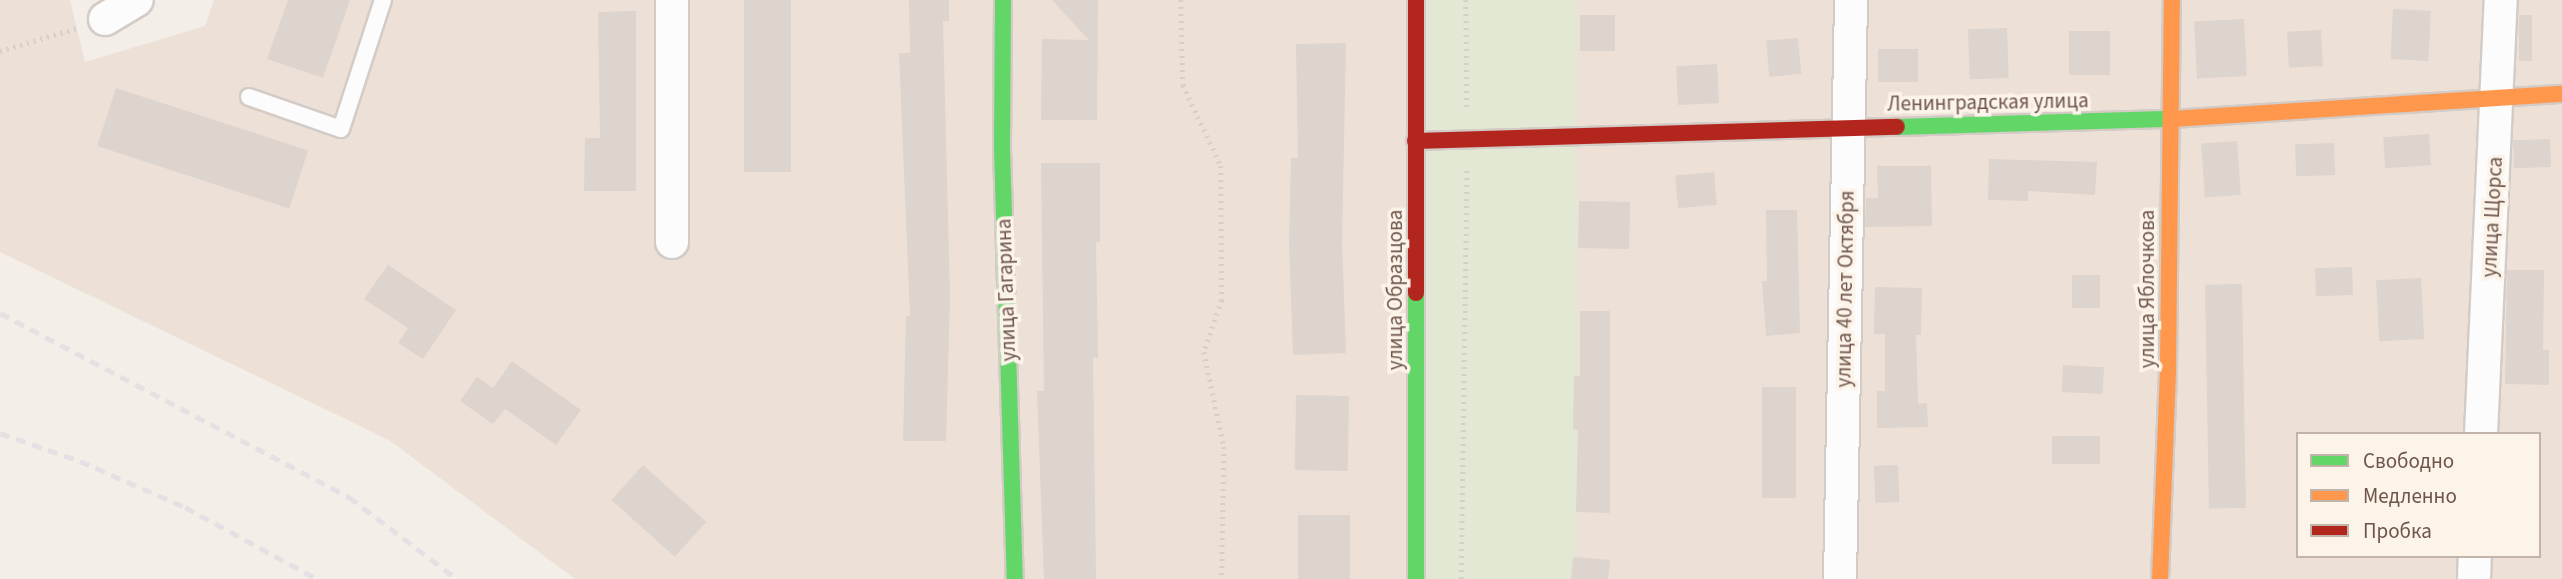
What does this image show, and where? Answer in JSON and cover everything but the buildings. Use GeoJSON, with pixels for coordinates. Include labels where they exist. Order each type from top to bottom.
{"type":"FeatureCollection","features":[{"type":"Feature","properties":{"kind":"street"},"geometry":{"type":"LineString","coordinates":[[105,19],[137,0]]}},
{"type":"Feature","properties":{"kind":"street"},"geometry":{"type":"LineString","coordinates":[[671,0],[672,242]]}},
{"type":"Feature","properties":{"kind":"street","name":"улица Гагарина"},"geometry":{"type":"LineString","coordinates":[[1003,0],[1002,149],[1015,579]]}},
{"type":"Feature","properties":{"kind":"street","name":"улица Образцова"},"geometry":{"type":"LineString","coordinates":[[1416,0],[1416,579]]}},
{"type":"Feature","properties":{"kind":"street","name":"улица 40 лет Октября"},"geometry":{"type":"LineString","coordinates":[[1840,579],[1851,0]]}},
{"type":"Feature","properties":{"kind":"street","name":"улица Яблочкова"},"geometry":{"type":"LineString","coordinates":[[2160,579],[2168,368],[2168,119],[2172,0]]}},
{"type":"Feature","properties":{"kind":"street","name":"улица Щорса"},"geometry":{"type":"LineString","coordinates":[[2482,432],[2501,0]]}},
{"type":"Feature","properties":{"kind":"street","name":"Ленинградская улица"},"geometry":{"type":"LineString","coordinates":[[1415,141],[1848,126],[2168,119],[2498,95],[2562,94]]}},
{"type":"Feature","properties":{"kind":"street"},"geometry":{"type":"LineString","coordinates":[[2474,579],[2475,558]]}},
{"type":"Feature","properties":{"kind":"lane"},"geometry":{"type":"LineString","coordinates":[[250,97],[341,129],[383,0]]}},
{"type":"Feature","properties":{"kind":"path"},"geometry":{"type":"LineString","coordinates":[[1181,0],[1182,85],[1221,166],[1222,300],[1203,352],[1224,447],[1222,579]]}},
{"type":"Feature","properties":{"kind":"path"},"geometry":{"type":"LineString","coordinates":[[1461,579],[1467,141],[1466,0]]}},
{"type":"Feature","properties":{"kind":"path"},"geometry":{"type":"LineString","coordinates":[[0,51],[105,19]]}},
{"type":"Feature","properties":{"kind":"shaded area"},"geometry":{"type":"Polygon","coordinates":[[[0,0],[70,0],[85,62],[205,26],[214,0],[2562,0],[2562,579],[575,579],[389,440],[0,252],[0,0]]]}},
{"type":"Feature","properties":{"kind":"green space"},"geometry":{"type":"Polygon","coordinates":[[[1416,0],[1577,0],[1577,579],[1416,579],[1416,0]]]}},
{"type":"Feature","properties":{"kind":"railway"},"geometry":{"type":"LineString","coordinates":[[0,313],[349,497],[457,579]]}},
{"type":"Feature","properties":{"kind":"railway"},"geometry":{"type":"LineString","coordinates":[[0,433],[80,461],[185,507],[317,579]]}},
{"type":"Feature","properties":{"kind":"traffic: fast"},"geometry":{"type":"LineString","coordinates":[[1003,0],[1002,149],[1015,579]]}},
{"type":"Feature","properties":{"kind":"traffic: fast"},"geometry":{"type":"LineString","coordinates":[[1897,127],[2172,119]]}},
{"type":"Feature","properties":{"kind":"traffic: fast"},"geometry":{"type":"LineString","coordinates":[[1416,293],[1416,579]]}},
{"type":"Feature","properties":{"kind":"traffic: slow"},"geometry":{"type":"LineString","coordinates":[[2160,579],[2168,368],[2172,0]]}},
{"type":"Feature","properties":{"kind":"traffic: slow"},"geometry":{"type":"LineString","coordinates":[[2172,119],[2562,94]]}},
{"type":"Feature","properties":{"kind":"traffic: jam"},"geometry":{"type":"LineString","coordinates":[[1416,0],[1416,293]]}},
{"type":"Feature","properties":{"kind":"traffic: jam"},"geometry":{"type":"LineString","coordinates":[[1415,141],[1897,127]]}}]}
